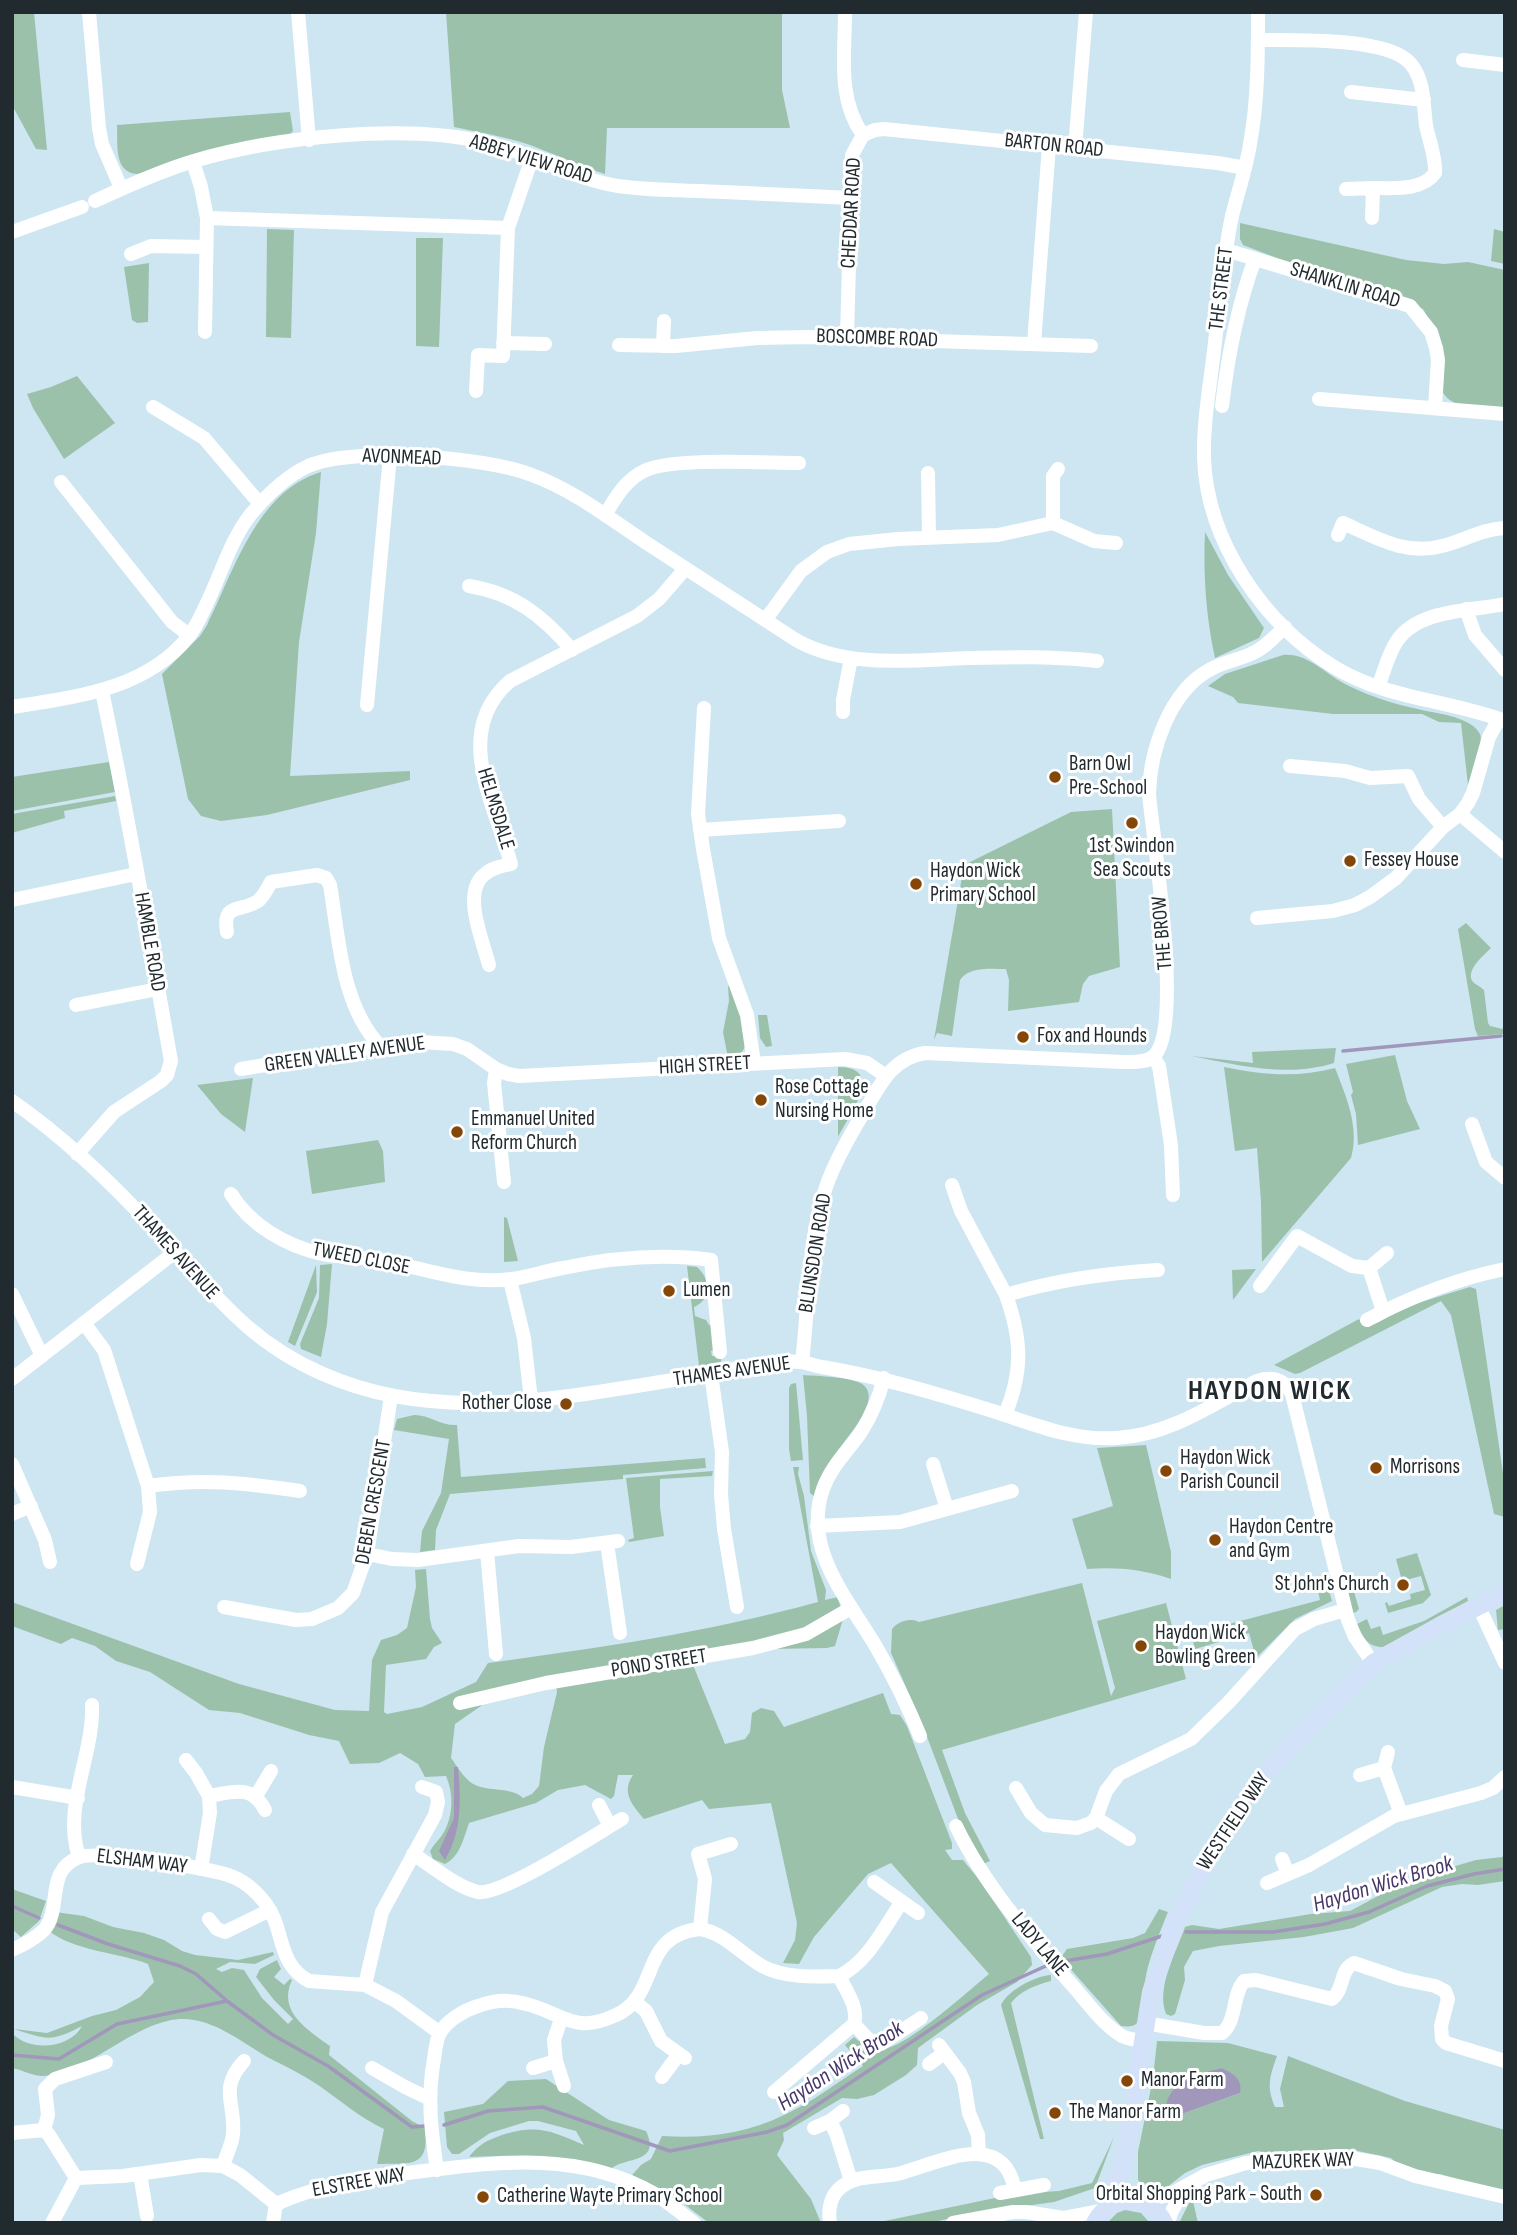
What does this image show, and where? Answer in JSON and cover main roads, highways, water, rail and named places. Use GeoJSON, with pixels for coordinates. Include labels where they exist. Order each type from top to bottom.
{"type":"FeatureCollection","features":[{"type":"Feature","properties":{"kind":"main road","name":"WESTFIELD WAY"},"geometry":{"type":"LineString","coordinates":[[1102,2213],[1124,2160],[1151,1992],[1175,1921],[1216,1843],[1248,1796],[1291,1744],[1373,1663],[1505,1593]]}},
{"type":"Feature","properties":{"kind":"main road","name":"WESTFIELD WAY"},"geometry":{"type":"LineString","coordinates":[[1124,2160],[1128,2180],[1141,2201]]}},
{"type":"Feature","properties":{"kind":"main road"},"geometry":{"type":"LineString","coordinates":[[1102,2213],[1120,2201],[1141,2201],[1154,2209],[1166,2223]]}},
{"type":"Feature","properties":{"kind":"waterway"},"geometry":{"type":"LineString","coordinates":[[1343,1051],[1501,1036]]}},
{"type":"Feature","properties":{"kind":"waterway","name":"Haydon Wick Brook"},"geometry":{"type":"LineString","coordinates":[[1186,1932],[1273,1932],[1325,1924],[1369,1912],[1427,1886],[1505,1869]]}},
{"type":"Feature","properties":{"kind":"waterway"},"geometry":{"type":"LineString","coordinates":[[12,1906],[39,1918]]}},
{"type":"Feature","properties":{"kind":"waterway"},"geometry":{"type":"LineString","coordinates":[[58,1925],[180,1966],[196,1974],[226,2000]]}},
{"type":"Feature","properties":{"kind":"waterway","name":"Haydon Wick Brook"},"geometry":{"type":"LineString","coordinates":[[1059,1962],[1107,1954],[1162,1936]]}},
{"type":"Feature","properties":{"kind":"waterway","name":"Haydon Wick Brook"},"geometry":{"type":"LineString","coordinates":[[444,2125],[488,2111],[543,2107],[670,2151],[767,2132],[787,2125],[982,1995],[1048,1965]]}},
{"type":"Feature","properties":{"kind":"waterway","name":"Haydon Wick Brook"},"geometry":{"type":"LineString","coordinates":[[12,2055],[59,2059],[117,2024],[227,2001],[273,2035],[328,2066],[412,2127],[425,2126]]}},
{"type":"Feature","properties":{"kind":"place","name":"Barn Owl Pre-School"},"geometry":{"type":"Point","coordinates":[1055,777]}},
{"type":"Feature","properties":{"kind":"place","name":"1st Swindon Sea Scouts"},"geometry":{"type":"Point","coordinates":[1132,823]}},
{"type":"Feature","properties":{"kind":"place","name":"Fessey House"},"geometry":{"type":"Point","coordinates":[1350,861]}},
{"type":"Feature","properties":{"kind":"place","name":"Haydon Wick Primary School"},"geometry":{"type":"Point","coordinates":[916,884]}},
{"type":"Feature","properties":{"kind":"place","name":"Fox and Hounds"},"geometry":{"type":"Point","coordinates":[1023,1037]}},
{"type":"Feature","properties":{"kind":"place","name":"Rose Cottage Nursing Home"},"geometry":{"type":"Point","coordinates":[761,1100]}},
{"type":"Feature","properties":{"kind":"place","name":"Emmanuel United Reform Church"},"geometry":{"type":"Point","coordinates":[457,1132]}},
{"type":"Feature","properties":{"kind":"place","name":"Lumen"},"geometry":{"type":"Point","coordinates":[669,1291]}},
{"type":"Feature","properties":{"kind":"place","name":"Rother Close"},"geometry":{"type":"Point","coordinates":[566,1404]}},
{"type":"Feature","properties":{"kind":"place","name":"Morrisons"},"geometry":{"type":"Point","coordinates":[1376,1468]}},
{"type":"Feature","properties":{"kind":"place","name":"Haydon Wick Parish Council"},"geometry":{"type":"Point","coordinates":[1166,1471]}},
{"type":"Feature","properties":{"kind":"place","name":"Haydon Centre and Gym"},"geometry":{"type":"Point","coordinates":[1215,1540]}},
{"type":"Feature","properties":{"kind":"place","name":"St John's Church"},"geometry":{"type":"Point","coordinates":[1403,1585]}},
{"type":"Feature","properties":{"kind":"place","name":"Haydon Wick Bowling Green"},"geometry":{"type":"Point","coordinates":[1141,1646]}},
{"type":"Feature","properties":{"kind":"place","name":"Manor Farm"},"geometry":{"type":"Point","coordinates":[1127,2081]}},
{"type":"Feature","properties":{"kind":"place","name":"The Manor Farm"},"geometry":{"type":"Point","coordinates":[1055,2113]}},
{"type":"Feature","properties":{"kind":"place","name":"Orbital Shopping Park - South"},"geometry":{"type":"Point","coordinates":[1316,2195]}},
{"type":"Feature","properties":{"kind":"place","name":"Catherine Wayte Primary School"},"geometry":{"type":"Point","coordinates":[483,2197]}},
{"type":"Feature","properties":{"kind":"district","name":"HAYDON WICK"},"geometry":{"type":"Point","coordinates":[1270,1392]}}]}
